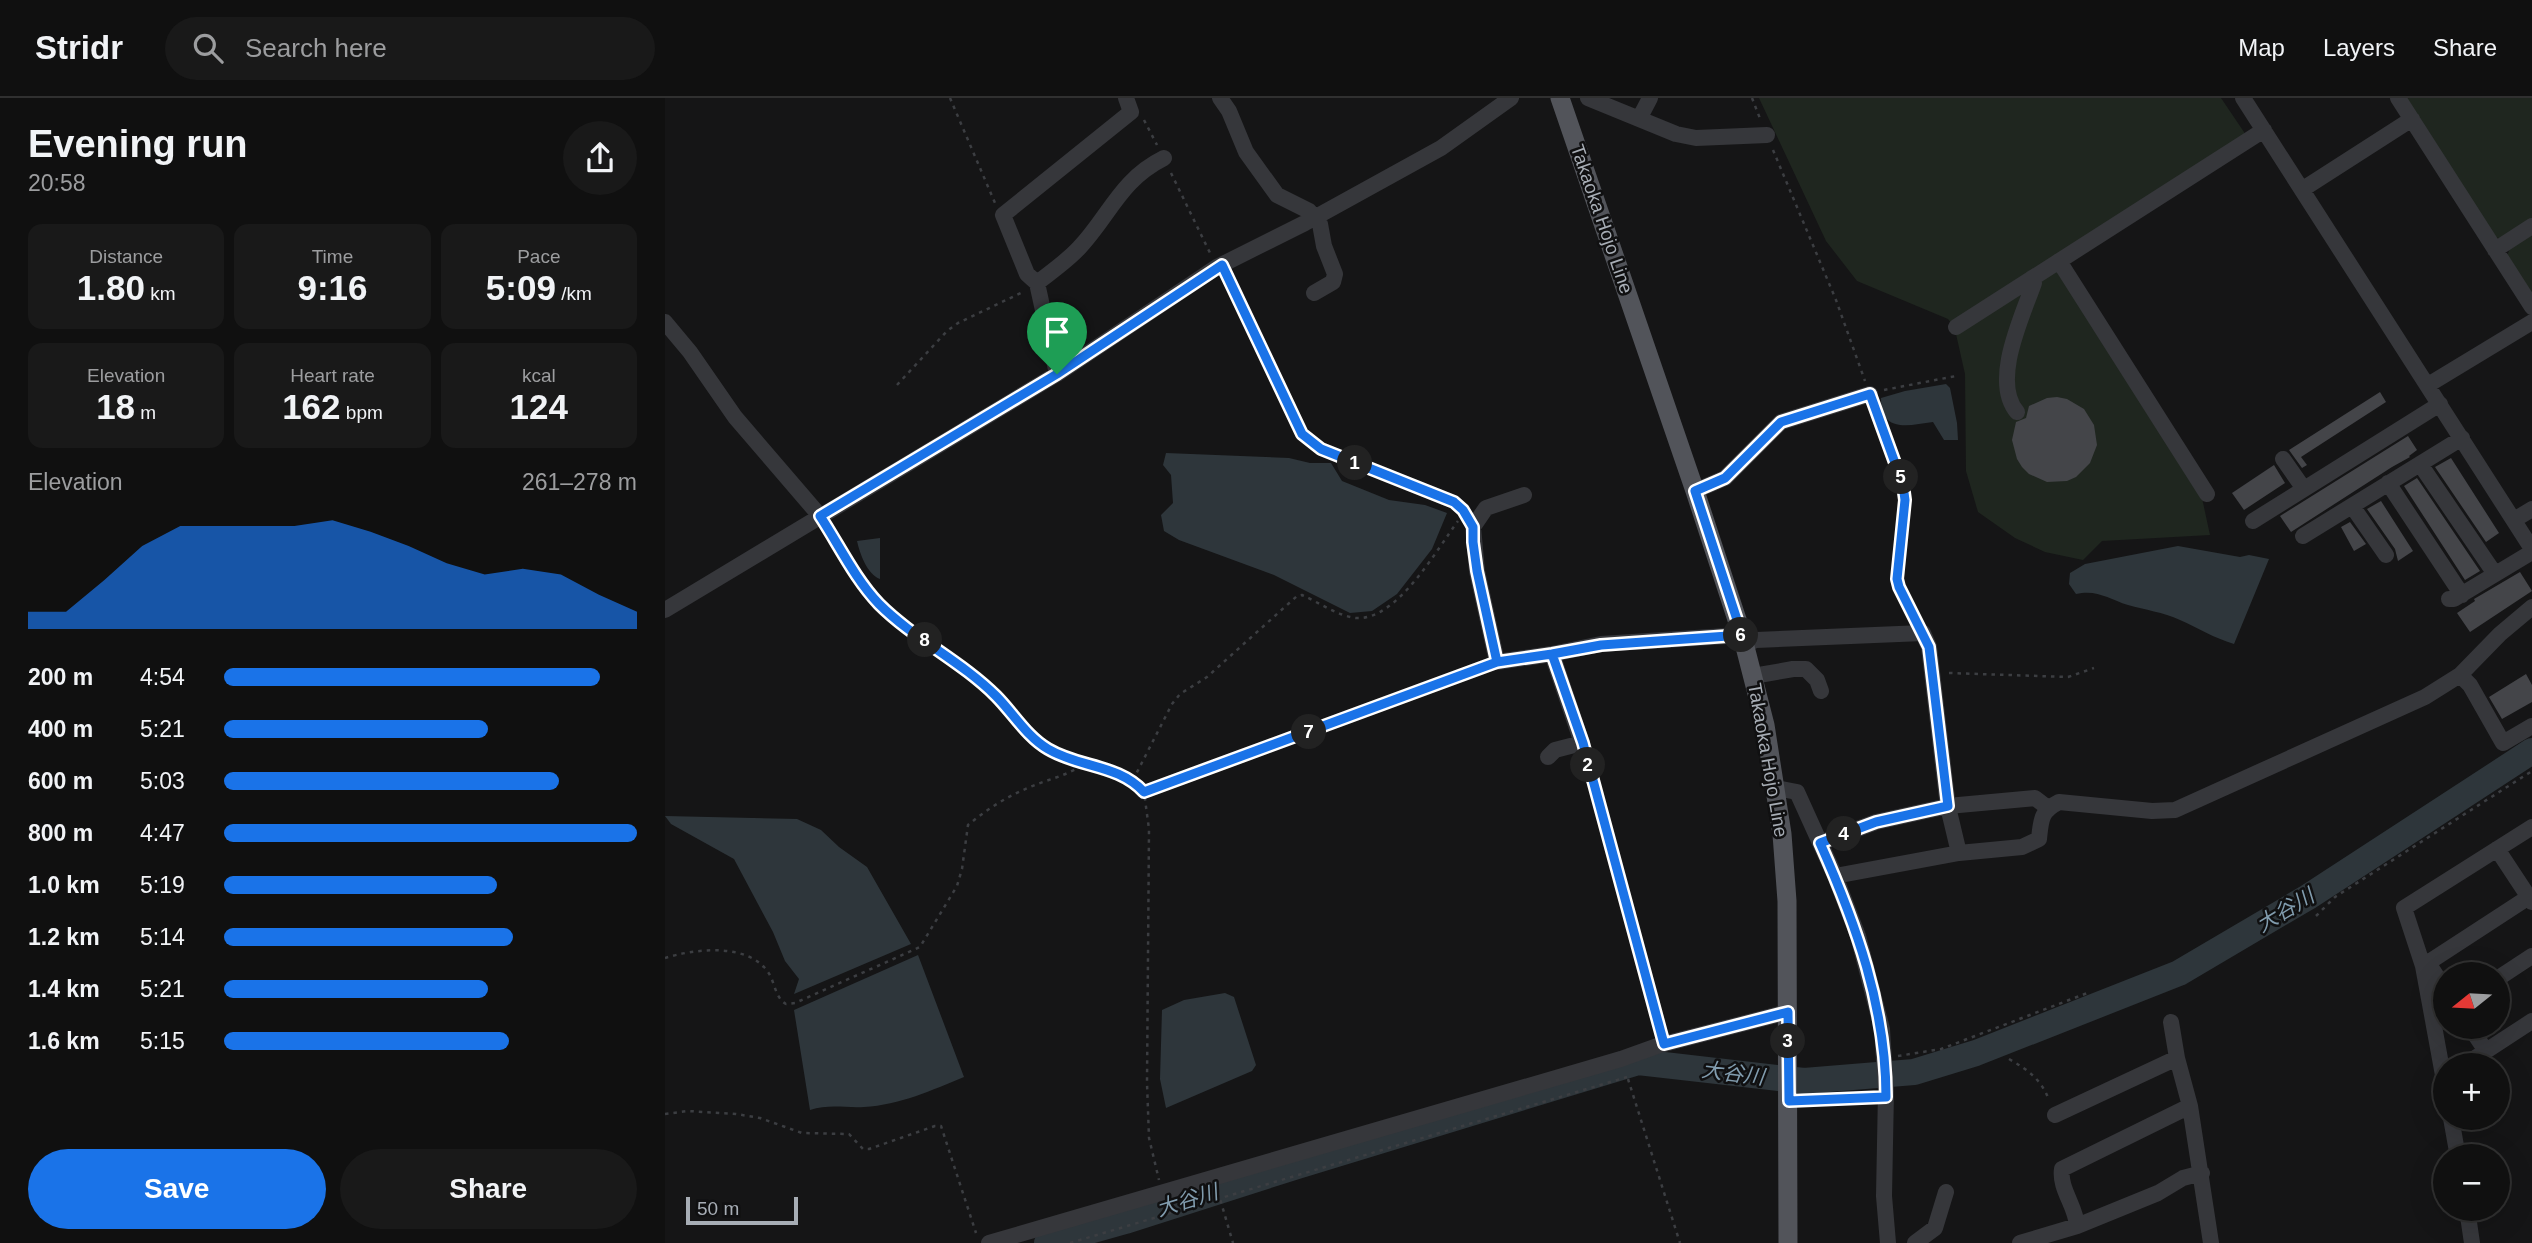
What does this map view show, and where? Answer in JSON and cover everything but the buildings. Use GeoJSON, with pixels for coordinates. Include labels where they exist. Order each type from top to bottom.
{"type":"FeatureCollection","features":[{"type":"Feature","properties":{"kind":"main road","name":"Takaoka Hojo Line"},"geometry":{"type":"LineString","coordinates":[[1560,98],[1695,491],[1743,640],[1765,725],[1776,788],[1787,901],[1789,1243]]}},
{"type":"Feature","properties":{"kind":"street"},"geometry":{"type":"LineString","coordinates":[[1057,374],[1037,284],[1027,274],[1003,215],[1131,112],[1126,98]]}},
{"type":"Feature","properties":{"kind":"street"},"geometry":{"type":"LineString","coordinates":[[1220,98],[1229,111],[1246,152],[1277,195],[1309,211],[1320,224],[1324,246],[1335,274],[1333,282],[1314,293]]}},
{"type":"Feature","properties":{"kind":"street"},"geometry":{"type":"LineString","coordinates":[[665,610],[1057,374],[1220,266],[1315,218],[1441,148],[1511,98]]}},
{"type":"Feature","properties":{"kind":"street"},"geometry":{"type":"LineString","coordinates":[[1588,98],[1676,134],[1696,138],[1766,135]]}},
{"type":"Feature","properties":{"kind":"street"},"geometry":{"type":"LineString","coordinates":[[1639,119],[1650,98]]}},
{"type":"Feature","properties":{"kind":"street"},"geometry":{"type":"LineString","coordinates":[[2243,98],[2532,550],[2455,597],[2388,484]]}},
{"type":"Feature","properties":{"kind":"street"},"geometry":{"type":"LineString","coordinates":[[2398,98],[2532,307]]}},
{"type":"Feature","properties":{"kind":"street"},"geometry":{"type":"LineString","coordinates":[[2303,190],[2412,119]]}},
{"type":"Feature","properties":{"kind":"street"},"geometry":{"type":"LineString","coordinates":[[1956,327],[2264,130]]}},
{"type":"Feature","properties":{"kind":"street"},"geometry":{"type":"LineString","coordinates":[[1037,284],[1079,249],[1132,179],[1164,158]]}},
{"type":"Feature","properties":{"kind":"street"},"geometry":{"type":"LineString","coordinates":[[2495,250],[2532,226]]}},
{"type":"Feature","properties":{"kind":"street"},"geometry":{"type":"LineString","coordinates":[[2059,261],[2207,494]]}},
{"type":"Feature","properties":{"kind":"street"},"geometry":{"type":"LineString","coordinates":[[2017,412],[2009,403],[2006,394],[2007,371],[2019,323],[2034,283],[2032,278]]}},
{"type":"Feature","properties":{"kind":"street"},"geometry":{"type":"LineString","coordinates":[[2428,385],[2532,322]]}},
{"type":"Feature","properties":{"kind":"street"},"geometry":{"type":"LineString","coordinates":[[665,323],[690,352],[735,417],[820,516]]}},
{"type":"Feature","properties":{"kind":"street"},"geometry":{"type":"LineString","coordinates":[[1695,491],[1725,478],[1781,422],[1870,394]]}},
{"type":"Feature","properties":{"kind":"street"},"geometry":{"type":"LineString","coordinates":[[2253,521],[2441,404]]}},
{"type":"Feature","properties":{"kind":"street"},"geometry":{"type":"LineString","coordinates":[[2303,536],[2462,438]]}},
{"type":"Feature","properties":{"kind":"street"},"geometry":{"type":"LineString","coordinates":[[2283,458],[2304,489]]}},
{"type":"Feature","properties":{"kind":"street"},"geometry":{"type":"LineString","coordinates":[[2420,464],[2495,574]]}},
{"type":"Feature","properties":{"kind":"street"},"geometry":{"type":"LineString","coordinates":[[1524,495],[1486,508],[1473,527],[1477,571],[1497,662],[1601,645],[1923,633],[1929,647],[1948,806],[1959,853]]}},
{"type":"Feature","properties":{"kind":"street"},"geometry":{"type":"LineString","coordinates":[[2352,506],[2386,555]]}},
{"type":"Feature","properties":{"kind":"street"},"geometry":{"type":"LineString","coordinates":[[2514,520],[2532,509]]}},
{"type":"Feature","properties":{"kind":"street"},"geometry":{"type":"LineString","coordinates":[[1835,876],[1959,853],[2022,847],[2039,839],[2041,815],[2059,802],[2151,811],[2175,810],[2424,697],[2465,669],[2532,607]]}},
{"type":"Feature","properties":{"kind":"street"},"geometry":{"type":"LineString","coordinates":[[1548,757],[1555,751],[1583,743],[1552,654]]}},
{"type":"Feature","properties":{"kind":"street"},"geometry":{"type":"LineString","coordinates":[[1753,676],[1806,669],[1817,680],[1821,691]]}},
{"type":"Feature","properties":{"kind":"street"},"geometry":{"type":"LineString","coordinates":[[2465,669],[2470,685],[2503,743],[2532,726]]}},
{"type":"Feature","properties":{"kind":"street"},"geometry":{"type":"LineString","coordinates":[[1776,788],[1797,792],[1835,876],[1858,936],[1882,1029],[1886,1097],[1884,1196],[1888,1243]]}},
{"type":"Feature","properties":{"kind":"street"},"geometry":{"type":"LineString","coordinates":[[1820,843],[1876,822],[1948,806],[2035,799],[2048,808]]}},
{"type":"Feature","properties":{"kind":"street"},"geometry":{"type":"LineString","coordinates":[[2440,1053],[2425,964],[2404,908],[2532,827]]}},
{"type":"Feature","properties":{"kind":"street"},"geometry":{"type":"LineString","coordinates":[[2425,964],[2531,899],[2497,849]]}},
{"type":"Feature","properties":{"kind":"street"},"geometry":{"type":"LineString","coordinates":[[2510,970],[2532,956]]}},
{"type":"Feature","properties":{"kind":"street"},"geometry":{"type":"LineString","coordinates":[[2425,964],[2433,974]]}},
{"type":"Feature","properties":{"kind":"street"},"geometry":{"type":"LineString","coordinates":[[989,1243],[1621,1059],[1664,1044],[1788,1012]]}},
{"type":"Feature","properties":{"kind":"street"},"geometry":{"type":"LineString","coordinates":[[2483,1053],[2532,1021]]}},
{"type":"Feature","properties":{"kind":"street"},"geometry":{"type":"LineString","coordinates":[[2171,1022],[2190,1106],[2211,1243]]}},
{"type":"Feature","properties":{"kind":"street"},"geometry":{"type":"LineString","coordinates":[[2479,1040],[2486,1051]]}},
{"type":"Feature","properties":{"kind":"street"},"geometry":{"type":"LineString","coordinates":[[2055,1115],[2177,1058]]}},
{"type":"Feature","properties":{"kind":"street"},"geometry":{"type":"LineString","coordinates":[[2077,1226],[2076,1212],[2060,1180],[2062,1169],[2190,1106]]}},
{"type":"Feature","properties":{"kind":"street"},"geometry":{"type":"LineString","coordinates":[[2020,1243],[2077,1226],[2158,1193],[2183,1178],[2201,1173]]}},
{"type":"Feature","properties":{"kind":"street"},"geometry":{"type":"LineString","coordinates":[[1915,1243],[1935,1228],[1946,1192]]}},
{"type":"Feature","properties":{"kind":"street"},"geometry":{"type":"LineString","coordinates":[[2469,1221],[2472,1243]]}},
{"type":"Feature","properties":{"kind":"path"},"geometry":{"type":"LineString","coordinates":[[950,98],[994,201],[1003,215]]}},
{"type":"Feature","properties":{"kind":"path"},"geometry":{"type":"LineString","coordinates":[[1752,98],[1836,300],[1900,472],[1904,492],[1897,579],[1923,633]]}},
{"type":"Feature","properties":{"kind":"path"},"geometry":{"type":"LineString","coordinates":[[1133,780],[1172,704],[1180,694],[1215,670],[1297,596],[1302,594],[1349,617],[1360,618],[1387,608],[1423,573],[1465,514],[1454,502],[1321,449],[1302,434],[1142,115]]}},
{"type":"Feature","properties":{"kind":"path"},"geometry":{"type":"LineString","coordinates":[[897,385],[918,360],[958,323],[1037,284]]}},
{"type":"Feature","properties":{"kind":"path"},"geometry":{"type":"LineString","coordinates":[[1870,394],[1907,384],[1956,376]]}},
{"type":"Feature","properties":{"kind":"path"},"geometry":{"type":"LineString","coordinates":[[820,516],[860,580],[881,605],[983,684],[1047,749],[1069,759],[1113,771],[1133,780],[1144,792],[1149,829],[1147,1097],[1149,1138],[1162,1193]]}},
{"type":"Feature","properties":{"kind":"path"},"geometry":{"type":"LineString","coordinates":[[1144,792],[1497,662]]}},
{"type":"Feature","properties":{"kind":"path"},"geometry":{"type":"LineString","coordinates":[[1933,673],[2068,677],[2094,668]]}},
{"type":"Feature","properties":{"kind":"path"},"geometry":{"type":"LineString","coordinates":[[1583,743],[1664,1044]]}},
{"type":"Feature","properties":{"kind":"path"},"geometry":{"type":"LineString","coordinates":[[665,958],[705,949],[722,950],[748,957],[766,970],[781,1001],[786,1004],[795,1003],[920,947],[957,886],[968,825],[1007,799],[1030,787],[1074,771],[1086,763]]}},
{"type":"Feature","properties":{"kind":"path"},"geometry":{"type":"LineString","coordinates":[[2316,916],[2335,897],[2532,771]]}},
{"type":"Feature","properties":{"kind":"path"},"geometry":{"type":"LineString","coordinates":[[1884,1056],[1941,1049],[2090,992]]}},
{"type":"Feature","properties":{"kind":"path"},"geometry":{"type":"LineString","coordinates":[[2009,1059],[2042,1082],[2055,1115]]}},
{"type":"Feature","properties":{"kind":"path"},"geometry":{"type":"LineString","coordinates":[[1070,1243],[1627,1076],[1680,1243]]}},
{"type":"Feature","properties":{"kind":"path"},"geometry":{"type":"LineString","coordinates":[[1789,1098],[1886,1097]]}},
{"type":"Feature","properties":{"kind":"path"},"geometry":{"type":"LineString","coordinates":[[665,1114],[688,1111],[760,1118],[801,1133],[849,1134],[863,1149],[941,1126],[979,1243]]}},
{"type":"Feature","properties":{"kind":"path"},"geometry":{"type":"LineString","coordinates":[[1219,1197],[1233,1243]]}},
{"type":"Feature","properties":{"kind":"shaded area"},"geometry":{"type":"Polygon","coordinates":[[[1759,98],[2221,98],[2246,135],[1951,323],[1948,319],[1857,281],[1826,241],[1759,98]]]}},
{"type":"Feature","properties":{"kind":"shaded area"},"geometry":{"type":"Polygon","coordinates":[[[2404,98],[2532,98],[2532,220],[2502,239],[2495,237],[2404,98]]]}},
{"type":"Feature","properties":{"kind":"shaded area"},"geometry":{"type":"Polygon","coordinates":[[[2532,233],[2532,295],[2507,256],[2511,245],[2532,233]]]}},
{"type":"Feature","properties":{"kind":"shaded area"},"geometry":{"type":"Polygon","coordinates":[[[2057,270],[2202,498],[2210,535],[2102,541],[2083,560],[2045,552],[2015,538],[1978,512],[1966,471],[1965,374],[1956,334],[2057,270]]]}},
{"type":"Feature","properties":{"kind":"shaded area"},"geometry":{"type":"Polygon","coordinates":[[[1946,384],[1950,388],[1958,440],[1944,440],[1933,422],[1898,425],[1886,417],[1882,409],[1881,398],[1946,384]]]}},
{"type":"Feature","properties":{"kind":"shaded area"},"geometry":{"type":"Polygon","coordinates":[[[1166,453],[1289,458],[1310,463],[1331,463],[1342,481],[1389,500],[1425,505],[1447,513],[1432,549],[1397,594],[1372,611],[1350,613],[1274,575],[1179,540],[1164,531],[1161,515],[1173,503],[1171,475],[1163,465],[1166,453]]]}},
{"type":"Feature","properties":{"kind":"shaded area"},"geometry":{"type":"Polygon","coordinates":[[[880,538],[880,579],[868,568],[857,541],[880,538]]]}},
{"type":"Feature","properties":{"kind":"shaded area"},"geometry":{"type":"Polygon","coordinates":[[[2178,546],[2240,557],[2249,555],[2269,559],[2234,644],[2167,615],[2097,594],[2076,594],[2069,584],[2070,573],[2085,564],[2178,546]]]}},
{"type":"Feature","properties":{"kind":"shaded area"},"geometry":{"type":"Polygon","coordinates":[[[665,816],[797,819],[821,830],[867,867],[911,944],[794,994],[799,979],[785,961],[773,932],[734,859],[671,824],[665,816]]]}},
{"type":"Feature","properties":{"kind":"shaded area"},"geometry":{"type":"Polygon","coordinates":[[[918,955],[964,1077],[916,1096],[877,1106],[823,1107],[810,1110],[794,1010],[918,955]]]}},
{"type":"Feature","properties":{"kind":"shaded area"},"geometry":{"type":"Polygon","coordinates":[[[1225,993],[1234,997],[1256,1065],[1252,1071],[1166,1108],[1160,1079],[1162,1010],[1184,1000],[1225,993]]]}},
{"type":"Feature","properties":{"kind":"waterway","name":"大谷川"},"geometry":{"type":"LineString","coordinates":[[1047,1243],[1638,1062],[1804,1081],[1914,1072],[1976,1053],[2179,973],[2308,897],[2532,751]]}},
{"type":"Feature","properties":{"kind":"route"},"geometry":{"type":"LineString","coordinates":[[1057,374],[820,516],[871,595],[983,684],[1047,749],[1069,759],[1113,771],[1134,781],[1144,792],[1497,662],[1601,645],[1742,635],[1695,491],[1725,478],[1781,422],[1870,394],[1903,485],[1905,500],[1897,579],[1929,647],[1948,806],[1876,822],[1820,843],[1858,936],[1882,1029],[1886,1097],[1789,1101],[1788,1012],[1664,1044],[1583,743],[1552,654],[1497,662],[1477,571],[1473,527],[1463,510],[1454,502],[1321,449],[1302,434],[1222,265],[1057,374]]}}]}
